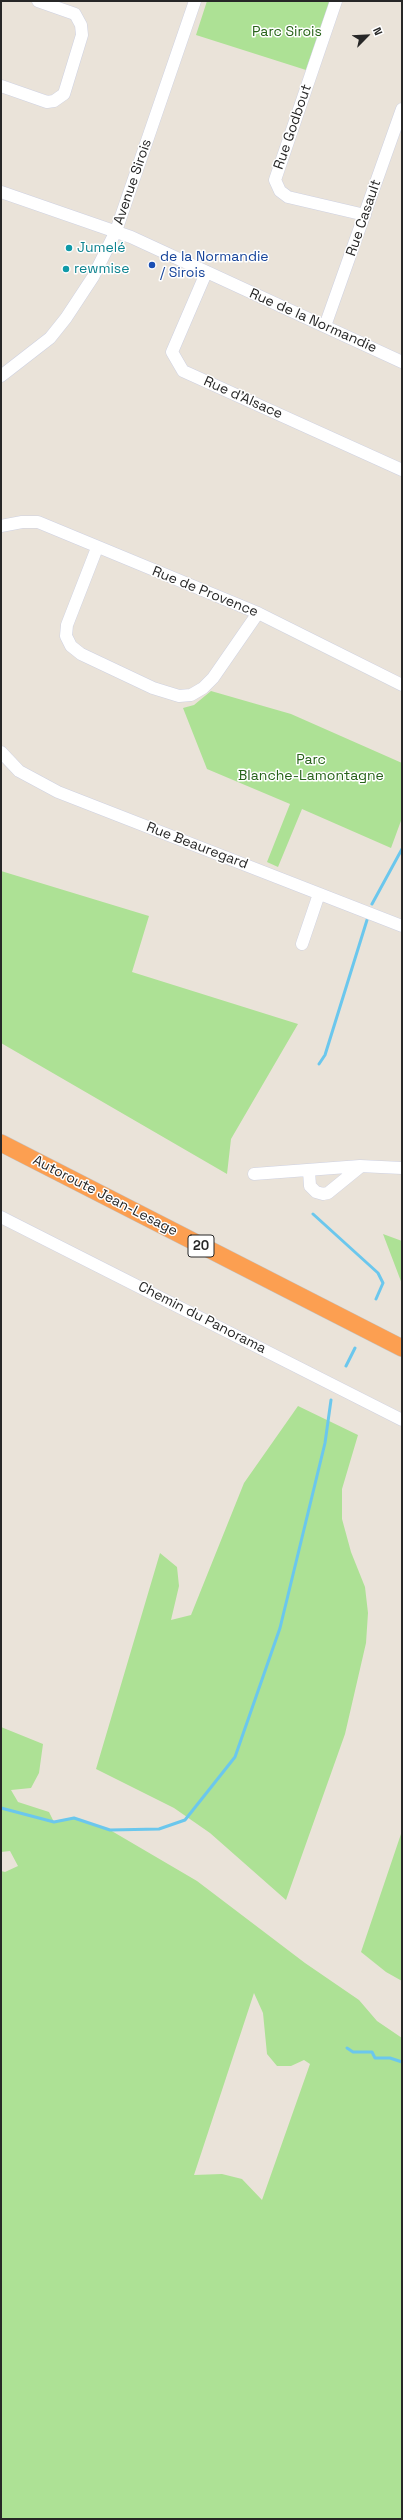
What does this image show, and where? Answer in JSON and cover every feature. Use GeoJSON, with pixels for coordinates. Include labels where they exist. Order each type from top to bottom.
{"type":"FeatureCollection","features":[{"type":"Feature","properties":{"kind":"highway","name":"Autoroute Jean-Lesage"},"geometry":{"type":"LineString","coordinates":[[1,1143],[402,1348]]}},
{"type":"Feature","properties":{"kind":"street"},"geometry":{"type":"LineString","coordinates":[[1,86],[47,102],[54,101],[64,94],[82,35],[81,25],[75,14],[38,1]]}},
{"type":"Feature","properties":{"kind":"street","name":"Avenue Sirois"},"geometry":{"type":"LineString","coordinates":[[1,376],[33,353],[66,318],[93,277],[116,231],[195,1]]}},
{"type":"Feature","properties":{"kind":"street","name":"Rue Godbout"},"geometry":{"type":"LineString","coordinates":[[336,1],[275,180],[280,191],[288,196],[365,215]]}},
{"type":"Feature","properties":{"kind":"street","name":"Rue Casault"},"geometry":{"type":"LineString","coordinates":[[325,326],[402,108]]}},
{"type":"Feature","properties":{"kind":"street","name":"Rue de la Normandie"},"geometry":{"type":"LineString","coordinates":[[1,192],[116,231],[206,274],[325,326],[402,362]]}},
{"type":"Feature","properties":{"kind":"street","name":"Rue d'Alsace"},"geometry":{"type":"LineString","coordinates":[[206,274],[172,352],[183,371],[402,470]]}},
{"type":"Feature","properties":{"kind":"street","name":"Rue de Provence"},"geometry":{"type":"LineString","coordinates":[[1,526],[22,522],[38,522],[97,548],[258,613],[402,685]]}},
{"type":"Feature","properties":{"kind":"street"},"geometry":{"type":"LineString","coordinates":[[97,548],[67,625],[66,636],[71,646],[81,654],[153,688],[179,696],[191,695],[203,688],[213,678],[258,613]]}},
{"type":"Feature","properties":{"kind":"street","name":"Rue Beauregard"},"geometry":{"type":"LineString","coordinates":[[1,752],[19,771],[58,792],[402,926]]}},
{"type":"Feature","properties":{"kind":"street"},"geometry":{"type":"LineString","coordinates":[[302,944],[319,894]]}},
{"type":"Feature","properties":{"kind":"street"},"geometry":{"type":"LineString","coordinates":[[254,1174],[360,1166],[402,1168]]}},
{"type":"Feature","properties":{"kind":"street"},"geometry":{"type":"LineString","coordinates":[[309,1171],[310,1186],[316,1192],[323,1194],[328,1193],[360,1166]]}},
{"type":"Feature","properties":{"kind":"street","name":"Chemin du Panorama"},"geometry":{"type":"LineString","coordinates":[[1,1217],[402,1420]]}},
{"type":"Feature","properties":{"kind":"green space","name":"Parc Sirois"},"geometry":{"type":"Polygon","coordinates":[[[207,1],[330,1],[306,70],[196,35],[207,1]]]}},
{"type":"Feature","properties":{"kind":"green space","name":"Parc Blanche-Lamontagne"},"geometry":{"type":"Polygon","coordinates":[[[211,691],[291,714],[402,763],[402,818],[391,848],[302,809],[278,867],[267,862],[290,804],[207,769],[183,708],[194,705],[211,691]]]}},
{"type":"Feature","properties":{"kind":"green space"},"geometry":{"type":"Polygon","coordinates":[[[1,871],[149,916],[132,972],[298,1024],[231,1139],[227,1174],[1,1043],[1,871]]]}},
{"type":"Feature","properties":{"kind":"green space"},"geometry":{"type":"Polygon","coordinates":[[[383,1234],[402,1241],[402,1284],[383,1234]]]}},
{"type":"Feature","properties":{"kind":"green space"},"geometry":{"type":"Polygon","coordinates":[[[298,1406],[358,1435],[342,1489],[342,1519],[351,1552],[365,1587],[368,1613],[366,1643],[345,1734],[286,1900],[210,1833],[174,1808],[96,1769],[160,1553],[177,1567],[179,1586],[171,1620],[191,1615],[244,1483],[298,1406]]]}},
{"type":"Feature","properties":{"kind":"green space"},"geometry":{"type":"Polygon","coordinates":[[[1,1727],[43,1744],[39,1773],[31,1788],[11,1790],[18,1802],[49,1812],[54,1822],[74,1818],[110,1830],[197,1881],[305,1963],[359,2000],[377,2021],[402,2038],[402,2519],[1,2519],[1,1871],[5,1872],[18,1866],[10,1851],[1,1852],[1,1727]],[[254,1993],[194,2175],[222,2174],[242,2179],[262,2200],[310,2064],[304,2060],[291,2066],[277,2066],[267,2054],[263,2013],[254,1993]]]}},
{"type":"Feature","properties":{"kind":"green space"},"geometry":{"type":"Polygon","coordinates":[[[402,1831],[402,1981],[386,1972],[361,1952],[402,1831]]]}},
{"type":"Feature","properties":{"kind":"waterway"},"geometry":{"type":"LineString","coordinates":[[372,904],[402,849]]}},
{"type":"Feature","properties":{"kind":"waterway"},"geometry":{"type":"LineString","coordinates":[[319,1064],[325,1055],[367,920]]}},
{"type":"Feature","properties":{"kind":"waterway"},"geometry":{"type":"LineString","coordinates":[[313,1214],[378,1273],[383,1283],[376,1299]]}},
{"type":"Feature","properties":{"kind":"waterway"},"geometry":{"type":"LineString","coordinates":[[346,1366],[355,1348]]}},
{"type":"Feature","properties":{"kind":"waterway"},"geometry":{"type":"LineString","coordinates":[[1,1808],[54,1822],[74,1818],[110,1830],[159,1829],[185,1820],[235,1757],[280,1628],[325,1443],[331,1400]]}},
{"type":"Feature","properties":{"kind":"waterway"},"geometry":{"type":"LineString","coordinates":[[347,2048],[353,2052],[372,2052],[375,2058],[390,2058],[402,2062]]}},
{"type":"Feature","properties":{"kind":"place","name":"Jumelé"},"geometry":{"type":"Point","coordinates":[69,248]}},
{"type":"Feature","properties":{"kind":"place","name":"de la Normandie / Sirois"},"geometry":{"type":"Point","coordinates":[152,265]}},
{"type":"Feature","properties":{"kind":"place","name":"rewmise"},"geometry":{"type":"Point","coordinates":[66,269]}}]}
